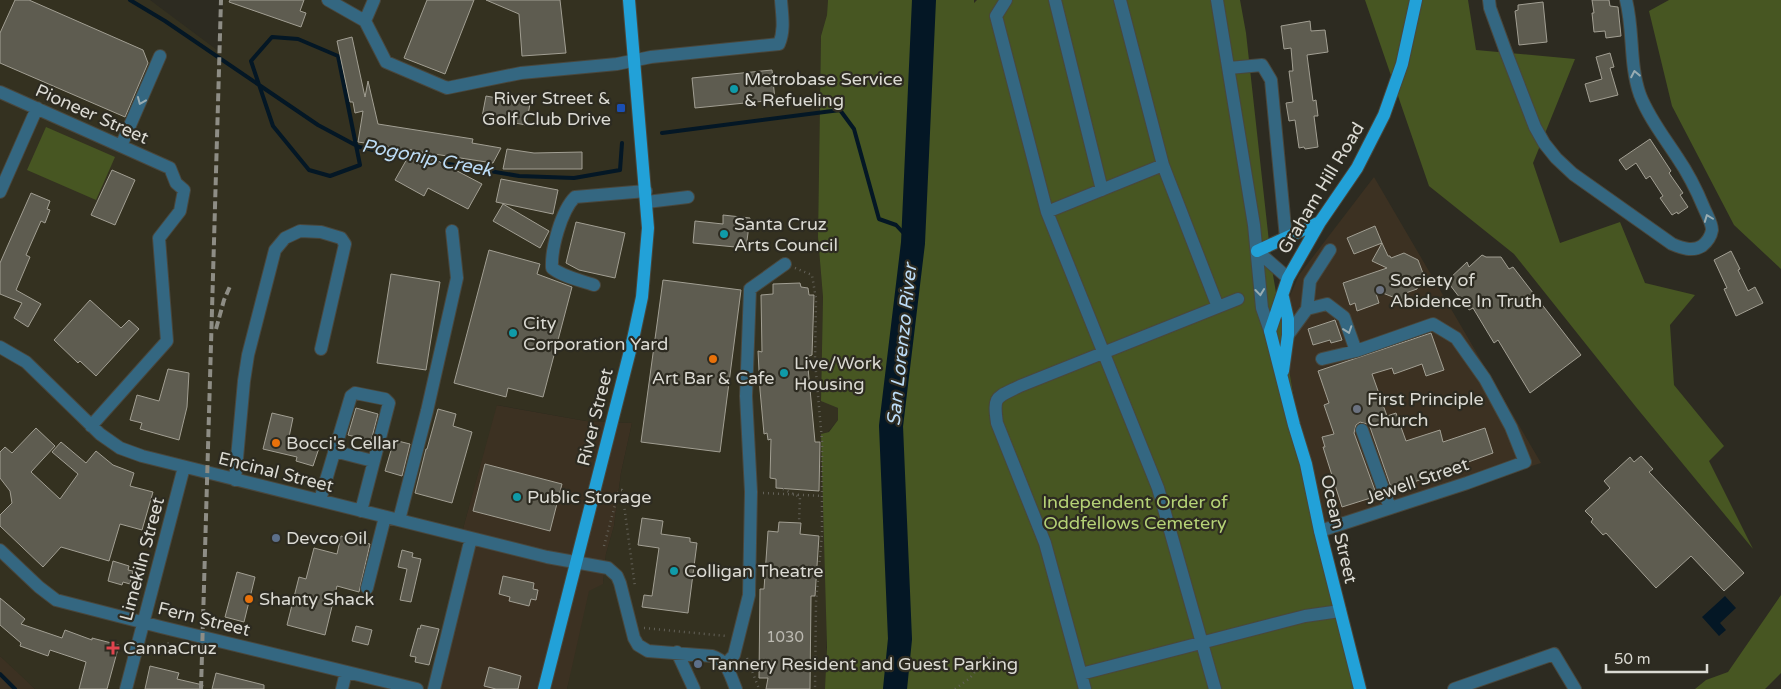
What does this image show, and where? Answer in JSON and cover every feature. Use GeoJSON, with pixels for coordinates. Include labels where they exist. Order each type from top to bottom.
{"type":"FeatureCollection","features":[{"type":"Feature","properties":{"kind":"main road","name":"River Street"},"geometry":{"type":"LineString","coordinates":[[544,689],[640,305],[648,228],[630,0]]}},
{"type":"Feature","properties":{"kind":"main road","name":"Graham Hill Road"},"geometry":{"type":"LineString","coordinates":[[1288,278],[1320,222],[1357,168],[1384,115],[1402,64],[1416,0]]}},
{"type":"Feature","properties":{"kind":"main road"},"geometry":{"type":"LineString","coordinates":[[1257,251],[1320,222]]}},
{"type":"Feature","properties":{"kind":"main road","name":"Ocean Street"},"geometry":{"type":"LineString","coordinates":[[1288,278],[1270,331],[1306,464],[1320,532],[1360,689]]}},
{"type":"Feature","properties":{"kind":"main road","name":"Ocean Street"},"geometry":{"type":"LineString","coordinates":[[1282,377],[1288,335],[1288,319],[1283,297]]}},
{"type":"Feature","properties":{"kind":"street"},"geometry":{"type":"LineString","coordinates":[[328,0],[365,21],[386,62],[447,88],[521,74],[778,44],[782,36],[783,21],[780,0]]}},
{"type":"Feature","properties":{"kind":"street"},"geometry":{"type":"LineString","coordinates":[[365,21],[374,0]]}},
{"type":"Feature","properties":{"kind":"street"},"geometry":{"type":"LineString","coordinates":[[1006,0],[996,16],[1047,212],[1163,504],[1215,689]]}},
{"type":"Feature","properties":{"kind":"street"},"geometry":{"type":"LineString","coordinates":[[1055,0],[1102,190]]}},
{"type":"Feature","properties":{"kind":"street"},"geometry":{"type":"LineString","coordinates":[[1120,0],[1163,165],[1218,307]]}},
{"type":"Feature","properties":{"kind":"street","name":"Ocean Street"},"geometry":{"type":"LineString","coordinates":[[1217,0],[1257,251],[1262,308],[1270,331]]}},
{"type":"Feature","properties":{"kind":"street"},"geometry":{"type":"LineString","coordinates":[[1489,0],[1501,37],[1536,127],[1550,151],[1592,188],[1672,244],[1685,249],[1696,248],[1702,246],[1710,237],[1712,227],[1689,177],[1655,124],[1640,94],[1634,70],[1626,0]]}},
{"type":"Feature","properties":{"kind":"street"},"geometry":{"type":"LineString","coordinates":[[122,146],[160,56]]}},
{"type":"Feature","properties":{"kind":"street"},"geometry":{"type":"LineString","coordinates":[[1229,68],[1262,65],[1271,80],[1286,238]]}},
{"type":"Feature","properties":{"kind":"street","name":"Pioneer Street"},"geometry":{"type":"LineString","coordinates":[[0,92],[170,168],[176,184],[184,190],[180,212],[159,238],[167,341],[91,426]]}},
{"type":"Feature","properties":{"kind":"street"},"geometry":{"type":"LineString","coordinates":[[0,192],[37,108]]}},
{"type":"Feature","properties":{"kind":"street"},"geometry":{"type":"LineString","coordinates":[[1047,212],[1163,165]]}},
{"type":"Feature","properties":{"kind":"street"},"geometry":{"type":"LineString","coordinates":[[594,285],[559,274],[552,268],[555,246],[568,204],[575,198],[688,197]]}},
{"type":"Feature","properties":{"kind":"street"},"geometry":{"type":"LineString","coordinates":[[399,520],[427,411],[455,286],[456,271],[452,231]]}},
{"type":"Feature","properties":{"kind":"street"},"geometry":{"type":"LineString","coordinates":[[235,480],[248,354],[268,273],[275,250],[286,238],[300,232],[321,232],[341,238],[345,244],[321,349]]}},
{"type":"Feature","properties":{"kind":"street"},"geometry":{"type":"LineString","coordinates":[[1288,335],[1307,309],[1310,281],[1330,250]]}},
{"type":"Feature","properties":{"kind":"street"},"geometry":{"type":"LineString","coordinates":[[1257,251],[1288,278]]}},
{"type":"Feature","properties":{"kind":"street"},"geometry":{"type":"LineString","coordinates":[[726,664],[734,654],[749,595],[751,492],[746,396],[750,289],[785,264]]}},
{"type":"Feature","properties":{"kind":"street"},"geometry":{"type":"LineString","coordinates":[[1086,689],[1045,543],[997,423],[994,404],[998,397],[1020,386],[1238,299]]}},
{"type":"Feature","properties":{"kind":"street"},"geometry":{"type":"LineString","coordinates":[[1307,309],[1327,304],[1344,317],[1356,351],[1322,359]]}},
{"type":"Feature","properties":{"kind":"street","name":"Jewell Street"},"geometry":{"type":"LineString","coordinates":[[1320,532],[1525,462],[1511,427],[1485,379],[1456,338],[1433,324],[1356,351]]}},
{"type":"Feature","properties":{"kind":"street","name":"Encinal Street"},"geometry":{"type":"LineString","coordinates":[[0,348],[26,362],[100,434],[120,448],[142,456],[547,557],[608,568],[617,576],[634,638],[641,647],[648,651],[677,652]]}},
{"type":"Feature","properties":{"kind":"street"},"geometry":{"type":"LineString","coordinates":[[320,500],[353,394],[385,399],[389,403],[361,511]]}},
{"type":"Feature","properties":{"kind":"street"},"geometry":{"type":"LineString","coordinates":[[1362,430],[1390,508]]}},
{"type":"Feature","properties":{"kind":"street"},"geometry":{"type":"LineString","coordinates":[[334,451],[373,461]]}},
{"type":"Feature","properties":{"kind":"street","name":"Limekiln Street"},"geometry":{"type":"LineString","coordinates":[[126,689],[184,467]]}},
{"type":"Feature","properties":{"kind":"street"},"geometry":{"type":"LineString","coordinates":[[367,588],[385,517]]}},
{"type":"Feature","properties":{"kind":"street"},"geometry":{"type":"LineString","coordinates":[[434,689],[471,538]]}},
{"type":"Feature","properties":{"kind":"street","name":"Fern Street"},"geometry":{"type":"LineString","coordinates":[[0,550],[39,587],[56,600],[417,689]]}},
{"type":"Feature","properties":{"kind":"street"},"geometry":{"type":"LineString","coordinates":[[1081,674],[1305,616],[1340,611]]}},
{"type":"Feature","properties":{"kind":"street"},"geometry":{"type":"LineString","coordinates":[[677,652],[712,656],[720,659],[726,664],[736,689]]}},
{"type":"Feature","properties":{"kind":"street"},"geometry":{"type":"LineString","coordinates":[[677,652],[694,689]]}},
{"type":"Feature","properties":{"kind":"street"},"geometry":{"type":"LineString","coordinates":[[1454,689],[1554,654],[1575,689]]}},
{"type":"Feature","properties":{"kind":"street"},"geometry":{"type":"LineString","coordinates":[[342,689],[346,672]]}},
{"type":"Feature","properties":{"kind":"path"},"geometry":{"type":"LineString","coordinates":[[785,264],[812,275],[816,299],[815,361],[822,441],[822,534],[816,602],[815,689]]}},
{"type":"Feature","properties":{"kind":"path"},"geometry":{"type":"LineString","coordinates":[[783,489],[800,497],[798,523]]}},
{"type":"Feature","properties":{"kind":"path"},"geometry":{"type":"LineString","coordinates":[[604,546],[619,490],[622,490],[637,596]]}},
{"type":"Feature","properties":{"kind":"path"},"geometry":{"type":"LineString","coordinates":[[751,492],[822,496]]}},
{"type":"Feature","properties":{"kind":"path"},"geometry":{"type":"LineString","coordinates":[[642,621],[644,628]]}},
{"type":"Feature","properties":{"kind":"path"},"geometry":{"type":"LineString","coordinates":[[150,651],[157,646],[169,643],[177,645]]}},
{"type":"Feature","properties":{"kind":"path"},"geometry":{"type":"LineString","coordinates":[[956,689],[970,678],[990,653]]}},
{"type":"Feature","properties":{"kind":"shaded area"},"geometry":{"type":"Polygon","coordinates":[[[0,0],[150,0],[221,53],[223,0],[828,0],[827,15],[821,36],[818,236],[823,297],[821,400],[838,408],[838,420],[828,432],[821,434],[827,566],[826,689],[567,689],[589,591],[603,584],[606,554],[614,526],[621,473],[632,423],[586,421],[497,405],[461,536],[474,540],[436,689],[35,689],[0,656],[0,0]]]}},
{"type":"Feature","properties":{"kind":"shaded area"},"geometry":{"type":"Polygon","coordinates":[[[1374,177],[1541,463],[1319,536],[1280,319],[1299,275],[1374,177]]]}},
{"type":"Feature","properties":{"kind":"shaded area"},"geometry":{"type":"Polygon","coordinates":[[[496,405],[586,421],[632,423],[621,473],[614,526],[606,554],[603,585],[573,667],[567,689],[436,689],[461,536],[496,405]]]}},
{"type":"Feature","properties":{"kind":"shaded area"},"geometry":{"type":"Polygon","coordinates":[[[0,656],[23,677],[35,689],[0,689],[0,656]]]}},
{"type":"Feature","properties":{"kind":"green space","name":"Independent Order of Oddfellows Cemetery"},"geometry":{"type":"Polygon","coordinates":[[[828,0],[974,0],[974,3],[977,0],[1240,0],[1246,33],[1272,269],[1298,422],[1359,689],[825,689],[827,647],[821,434],[829,432],[838,420],[838,408],[821,401],[823,297],[818,237],[821,36],[827,15],[828,0]]]}},
{"type":"Feature","properties":{"kind":"green space"},"geometry":{"type":"Polygon","coordinates":[[[1365,0],[1468,0],[1476,50],[1575,59],[1533,163],[1560,243],[1620,222],[1645,283],[1695,295],[1670,325],[1674,385],[1724,446],[1709,461],[1753,549],[1636,407],[1514,254],[1429,186],[1365,0]]]}},
{"type":"Feature","properties":{"kind":"green space"},"geometry":{"type":"Polygon","coordinates":[[[1669,0],[1781,0],[1781,269],[1734,225],[1672,106],[1649,11],[1669,0]]]}},
{"type":"Feature","properties":{"kind":"green space"},"geometry":{"type":"Polygon","coordinates":[[[46,127],[115,157],[96,200],[27,170],[46,127]]]}},
{"type":"Feature","properties":{"kind":"green space"},"geometry":{"type":"Polygon","coordinates":[[[1781,595],[1781,673],[1765,689],[1695,689],[1706,680],[1728,672],[1781,595]]]}},
{"type":"Feature","properties":{"kind":"water"},"geometry":{"type":"Polygon","coordinates":[[[1725,596],[1736,608],[1720,623],[1726,630],[1719,636],[1702,617],[1725,596]]]}},
{"type":"Feature","properties":{"kind":"building"},"geometry":{"type":"Polygon","coordinates":[[[15,0],[29,0],[143,50],[148,63],[125,117],[0,63],[0,33],[15,0]]]}},
{"type":"Feature","properties":{"kind":"building"},"geometry":{"type":"Polygon","coordinates":[[[230,0],[304,0],[300,11],[306,13],[301,27],[229,2],[230,0]]]}},
{"type":"Feature","properties":{"kind":"building"},"geometry":{"type":"Polygon","coordinates":[[[427,0],[474,0],[445,74],[404,58],[427,0]]]}},
{"type":"Feature","properties":{"kind":"building"},"geometry":{"type":"Polygon","coordinates":[[[486,0],[560,0],[566,53],[522,56],[519,14],[486,0]]]}},
{"type":"Feature","properties":{"kind":"building"},"geometry":{"type":"Polygon","coordinates":[[[1592,0],[1609,0],[1610,6],[1618,7],[1621,36],[1606,38],[1605,31],[1594,32],[1592,0]]]}},
{"type":"Feature","properties":{"kind":"building"},"geometry":{"type":"Polygon","coordinates":[[[1543,2],[1547,42],[1519,45],[1515,11],[1518,10],[1518,5],[1543,2]]]}},
{"type":"Feature","properties":{"kind":"building"},"geometry":{"type":"Polygon","coordinates":[[[1310,21],[1311,31],[1325,30],[1328,52],[1307,55],[1313,101],[1316,100],[1318,116],[1314,116],[1318,147],[1305,149],[1304,147],[1299,148],[1295,120],[1289,121],[1286,103],[1293,102],[1289,71],[1293,71],[1291,48],[1284,49],[1281,26],[1310,21]]]}},
{"type":"Feature","properties":{"kind":"building"},"geometry":{"type":"Polygon","coordinates":[[[352,37],[365,97],[368,81],[378,124],[473,139],[472,143],[501,148],[493,163],[421,152],[482,184],[468,209],[428,188],[424,196],[395,180],[412,150],[358,142],[363,111],[355,113],[353,102],[350,102],[337,41],[352,37]]]}},
{"type":"Feature","properties":{"kind":"building"},"geometry":{"type":"Polygon","coordinates":[[[1610,53],[1614,67],[1610,68],[1618,95],[1590,102],[1585,84],[1602,79],[1596,57],[1610,53]]]}},
{"type":"Feature","properties":{"kind":"building","name":"Metrobase Service & Refueling"},"geometry":{"type":"Polygon","coordinates":[[[772,70],[775,100],[695,108],[692,78],[772,70]]]}},
{"type":"Feature","properties":{"kind":"building"},"geometry":{"type":"Polygon","coordinates":[[[486,96],[530,104],[526,125],[482,117],[486,96]]]}},
{"type":"Feature","properties":{"kind":"building"},"geometry":{"type":"Polygon","coordinates":[[[1650,139],[1671,171],[1669,173],[1683,193],[1680,195],[1688,207],[1678,214],[1677,212],[1672,215],[1660,198],[1663,196],[1650,176],[1646,179],[1636,163],[1626,170],[1619,160],[1650,139]]]}},
{"type":"Feature","properties":{"kind":"building"},"geometry":{"type":"Polygon","coordinates":[[[507,149],[534,153],[582,152],[582,169],[503,169],[507,149]]]}},
{"type":"Feature","properties":{"kind":"building"},"geometry":{"type":"Polygon","coordinates":[[[112,170],[135,180],[115,225],[91,215],[112,170]]]}},
{"type":"Feature","properties":{"kind":"building"},"geometry":{"type":"Polygon","coordinates":[[[501,179],[558,190],[553,214],[496,202],[501,179]]]}},
{"type":"Feature","properties":{"kind":"building"},"geometry":{"type":"Polygon","coordinates":[[[31,193],[50,201],[47,209],[50,210],[45,223],[41,221],[26,255],[30,257],[16,290],[41,304],[28,327],[14,318],[22,303],[0,294],[0,263],[31,193]]]}},
{"type":"Feature","properties":{"kind":"building"},"geometry":{"type":"Polygon","coordinates":[[[503,204],[549,231],[540,248],[493,221],[503,204]]]}},
{"type":"Feature","properties":{"kind":"building","name":"Santa Cruz Arts Council"},"geometry":{"type":"Polygon","coordinates":[[[723,215],[750,218],[746,248],[693,243],[695,221],[723,224],[723,215]]]}},
{"type":"Feature","properties":{"kind":"building"},"geometry":{"type":"Polygon","coordinates":[[[576,222],[625,233],[615,278],[579,270],[566,263],[576,222]]]}},
{"type":"Feature","properties":{"kind":"building"},"geometry":{"type":"Polygon","coordinates":[[[1375,226],[1382,243],[1354,254],[1347,238],[1375,226]]]}},
{"type":"Feature","properties":{"kind":"building"},"geometry":{"type":"Polygon","coordinates":[[[1382,243],[1388,256],[1391,258],[1404,253],[1418,260],[1424,276],[1417,289],[1403,294],[1408,303],[1375,290],[1379,303],[1357,311],[1355,303],[1350,305],[1343,283],[1387,268],[1372,261],[1382,243]]]}},
{"type":"Feature","properties":{"kind":"building","name":"City Corporation Yard"},"geometry":{"type":"Polygon","coordinates":[[[489,250],[540,264],[537,274],[572,287],[543,397],[508,388],[506,397],[454,383],[489,250]]]}},
{"type":"Feature","properties":{"kind":"building"},"geometry":{"type":"Polygon","coordinates":[[[1731,251],[1748,291],[1755,287],[1763,303],[1736,316],[1724,289],[1727,288],[1714,260],[1731,251]]]}},
{"type":"Feature","properties":{"kind":"building"},"geometry":{"type":"Polygon","coordinates":[[[1482,255],[1486,257],[1501,257],[1509,269],[1513,267],[1581,355],[1530,393],[1498,340],[1494,343],[1473,308],[1469,310],[1447,281],[1467,262],[1469,267],[1482,255]]]}},
{"type":"Feature","properties":{"kind":"building"},"geometry":{"type":"Polygon","coordinates":[[[391,274],[440,282],[426,370],[377,363],[391,274]]]}},
{"type":"Feature","properties":{"kind":"building"},"geometry":{"type":"Polygon","coordinates":[[[663,280],[741,290],[720,452],[641,442],[663,280]]]}},
{"type":"Feature","properties":{"kind":"building","name":"Live/Work Housing"},"geometry":{"type":"Polygon","coordinates":[[[800,283],[801,287],[808,288],[809,295],[814,295],[812,355],[807,357],[815,442],[820,442],[819,491],[776,488],[776,479],[770,478],[771,439],[768,440],[767,433],[764,434],[758,351],[762,352],[761,295],[773,294],[773,284],[800,283]]]}},
{"type":"Feature","properties":{"kind":"building"},"geometry":{"type":"Polygon","coordinates":[[[90,300],[121,328],[129,320],[139,329],[96,376],[80,361],[78,363],[54,340],[90,300]]]}},
{"type":"Feature","properties":{"kind":"building"},"geometry":{"type":"Polygon","coordinates":[[[1335,320],[1342,340],[1331,343],[1330,340],[1313,345],[1308,329],[1335,320]]]}},
{"type":"Feature","properties":{"kind":"building"},"geometry":{"type":"Polygon","coordinates":[[[1431,333],[1444,370],[1426,376],[1422,364],[1394,374],[1392,368],[1372,374],[1387,416],[1396,413],[1406,441],[1440,430],[1443,442],[1485,428],[1493,453],[1392,490],[1370,427],[1360,422],[1356,425],[1354,433],[1377,496],[1342,507],[1323,447],[1325,447],[1322,437],[1334,434],[1324,405],[1329,403],[1318,371],[1431,333]]]}},
{"type":"Feature","properties":{"kind":"building"},"geometry":{"type":"Polygon","coordinates":[[[168,369],[189,373],[187,407],[179,440],[140,429],[142,423],[130,420],[137,395],[159,401],[168,369]]]}},
{"type":"Feature","properties":{"kind":"building"},"geometry":{"type":"Polygon","coordinates":[[[356,408],[378,414],[371,441],[348,435],[356,408]]]}},
{"type":"Feature","properties":{"kind":"building"},"geometry":{"type":"Polygon","coordinates":[[[438,409],[456,414],[453,426],[472,432],[452,503],[415,493],[438,409]]]}},
{"type":"Feature","properties":{"kind":"building"},"geometry":{"type":"Polygon","coordinates":[[[272,413],[293,418],[289,437],[319,448],[313,466],[296,461],[297,457],[263,449],[272,413]]]}},
{"type":"Feature","properties":{"kind":"building"},"geometry":{"type":"Polygon","coordinates":[[[36,428],[55,446],[31,472],[60,499],[78,474],[52,452],[61,442],[86,463],[96,451],[113,465],[134,473],[130,486],[153,492],[142,530],[120,524],[109,561],[61,547],[43,567],[0,526],[0,515],[12,503],[10,491],[0,478],[0,452],[5,447],[12,453],[36,428]]]}},
{"type":"Feature","properties":{"kind":"building"},"geometry":{"type":"Polygon","coordinates":[[[394,440],[410,444],[402,476],[385,471],[394,440]]]}},
{"type":"Feature","properties":{"kind":"building"},"geometry":{"type":"Polygon","coordinates":[[[1641,456],[1653,469],[1649,472],[1744,573],[1724,591],[1691,556],[1656,588],[1606,533],[1603,535],[1591,522],[1593,519],[1585,511],[1610,488],[1604,481],[1630,457],[1634,462],[1641,456]]]}},
{"type":"Feature","properties":{"kind":"building","name":"Public Storage"},"geometry":{"type":"Polygon","coordinates":[[[485,464],[562,484],[550,531],[473,511],[485,464]]]}},
{"type":"Feature","properties":{"kind":"building","name":"Colligan Theatre"},"geometry":{"type":"Polygon","coordinates":[[[642,518],[663,521],[661,534],[690,538],[690,542],[697,543],[688,613],[642,607],[644,595],[652,596],[659,548],[638,545],[642,518]]]}},
{"type":"Feature","properties":{"kind":"building"},"geometry":{"type":"Polygon","coordinates":[[[779,522],[801,523],[800,534],[819,536],[815,596],[811,596],[810,689],[766,689],[768,678],[759,678],[760,589],[764,589],[768,531],[778,532],[779,522]]]}},
{"type":"Feature","properties":{"kind":"building"},"geometry":{"type":"Polygon","coordinates":[[[341,536],[370,544],[359,592],[337,586],[325,635],[287,625],[299,577],[306,579],[314,548],[337,554],[341,536]]]}},
{"type":"Feature","properties":{"kind":"building"},"geometry":{"type":"Polygon","coordinates":[[[402,550],[413,553],[412,557],[421,559],[411,602],[400,600],[407,569],[398,567],[402,550]]]}},
{"type":"Feature","properties":{"kind":"building"},"geometry":{"type":"Polygon","coordinates":[[[113,561],[129,566],[128,570],[133,571],[130,584],[123,582],[122,585],[108,581],[113,561]]]}},
{"type":"Feature","properties":{"kind":"building"},"geometry":{"type":"Polygon","coordinates":[[[237,572],[255,577],[244,622],[225,617],[237,572]]]}},
{"type":"Feature","properties":{"kind":"building"},"geometry":{"type":"Polygon","coordinates":[[[503,576],[534,583],[533,589],[538,590],[536,600],[531,599],[529,606],[509,601],[510,597],[499,594],[503,576]]]}},
{"type":"Feature","properties":{"kind":"building"},"geometry":{"type":"Polygon","coordinates":[[[0,598],[25,619],[21,624],[62,638],[65,630],[92,640],[92,638],[119,645],[107,689],[79,689],[86,662],[50,650],[48,656],[20,646],[21,643],[0,625],[0,598]]]}},
{"type":"Feature","properties":{"kind":"building"},"geometry":{"type":"Polygon","coordinates":[[[421,625],[439,629],[429,665],[415,662],[416,657],[410,656],[418,628],[420,629],[421,625]]]}},
{"type":"Feature","properties":{"kind":"building"},"geometry":{"type":"Polygon","coordinates":[[[356,626],[372,630],[368,645],[352,641],[356,626]]]}},
{"type":"Feature","properties":{"kind":"building"},"geometry":{"type":"Polygon","coordinates":[[[150,666],[179,673],[177,679],[203,685],[202,689],[145,689],[150,666]]]}},
{"type":"Feature","properties":{"kind":"building"},"geometry":{"type":"Polygon","coordinates":[[[489,667],[521,676],[518,689],[496,689],[484,686],[489,667]]]}},
{"type":"Feature","properties":{"kind":"building"},"geometry":{"type":"Polygon","coordinates":[[[216,673],[264,685],[264,689],[212,689],[216,673]]]}},
{"type":"Feature","properties":{"kind":"waterway","name":"Pogonip Creek"},"geometry":{"type":"LineString","coordinates":[[130,0],[165,21],[318,125],[359,147],[413,158]]}},
{"type":"Feature","properties":{"kind":"waterway","name":"San Lorenzo River"},"geometry":{"type":"LineString","coordinates":[[895,689],[900,639],[891,426],[913,243],[924,0]]}},
{"type":"Feature","properties":{"kind":"waterway"},"geometry":{"type":"LineString","coordinates":[[272,37],[298,39],[338,56],[360,165],[330,176],[309,170],[273,126],[251,61],[272,37]]}},
{"type":"Feature","properties":{"kind":"waterway","name":"Pogonip Creek"},"geometry":{"type":"LineString","coordinates":[[662,133],[840,110],[854,129],[879,219],[896,225],[913,243]]}},
{"type":"Feature","properties":{"kind":"waterway","name":"Pogonip Creek"},"geometry":{"type":"LineString","coordinates":[[437,162],[519,176],[574,178],[620,170],[622,143]]}},
{"type":"Feature","properties":{"kind":"waterway"},"geometry":{"type":"LineString","coordinates":[[0,674],[15,689]]}},
{"type":"Feature","properties":{"kind":"railway"},"geometry":{"type":"LineString","coordinates":[[201,689],[221,0]]}},
{"type":"Feature","properties":{"kind":"railway"},"geometry":{"type":"LineString","coordinates":[[216,329],[224,300],[231,284]]}},
{"type":"Feature","properties":{"kind":"place","name":"Metrobase Service & Refueling"},"geometry":{"type":"Point","coordinates":[734,89]}},
{"type":"Feature","properties":{"kind":"place","name":"River Street & Golf Club Drive"},"geometry":{"type":"Point","coordinates":[621,108]}},
{"type":"Feature","properties":{"kind":"place","name":"Santa Cruz Arts Council"},"geometry":{"type":"Point","coordinates":[724,234]}},
{"type":"Feature","properties":{"kind":"place","name":"Society of Abidence In Truth"},"geometry":{"type":"Point","coordinates":[1380,290]}},
{"type":"Feature","properties":{"kind":"place","name":"City Corporation Yard"},"geometry":{"type":"Point","coordinates":[513,333]}},
{"type":"Feature","properties":{"kind":"place","name":"Art Bar & Cafe"},"geometry":{"type":"Point","coordinates":[713,359]}},
{"type":"Feature","properties":{"kind":"place","name":"Live/Work Housing"},"geometry":{"type":"Point","coordinates":[784,373]}},
{"type":"Feature","properties":{"kind":"place","name":"First Principle Church"},"geometry":{"type":"Point","coordinates":[1357,409]}},
{"type":"Feature","properties":{"kind":"place","name":"Bocci's Cellar"},"geometry":{"type":"Point","coordinates":[276,443]}},
{"type":"Feature","properties":{"kind":"place","name":"Public Storage"},"geometry":{"type":"Point","coordinates":[517,497]}},
{"type":"Feature","properties":{"kind":"place","name":"Devco Oil"},"geometry":{"type":"Point","coordinates":[276,538]}},
{"type":"Feature","properties":{"kind":"place","name":"Colligan Theatre"},"geometry":{"type":"Point","coordinates":[674,571]}},
{"type":"Feature","properties":{"kind":"place","name":"Shanty Shack"},"geometry":{"type":"Point","coordinates":[249,599]}},
{"type":"Feature","properties":{"kind":"place","name":"CannaCruz"},"geometry":{"type":"Point","coordinates":[113,648]}},
{"type":"Feature","properties":{"kind":"place","name":"Tannery Resident and Guest Parking"},"geometry":{"type":"Point","coordinates":[698,664]}}]}
